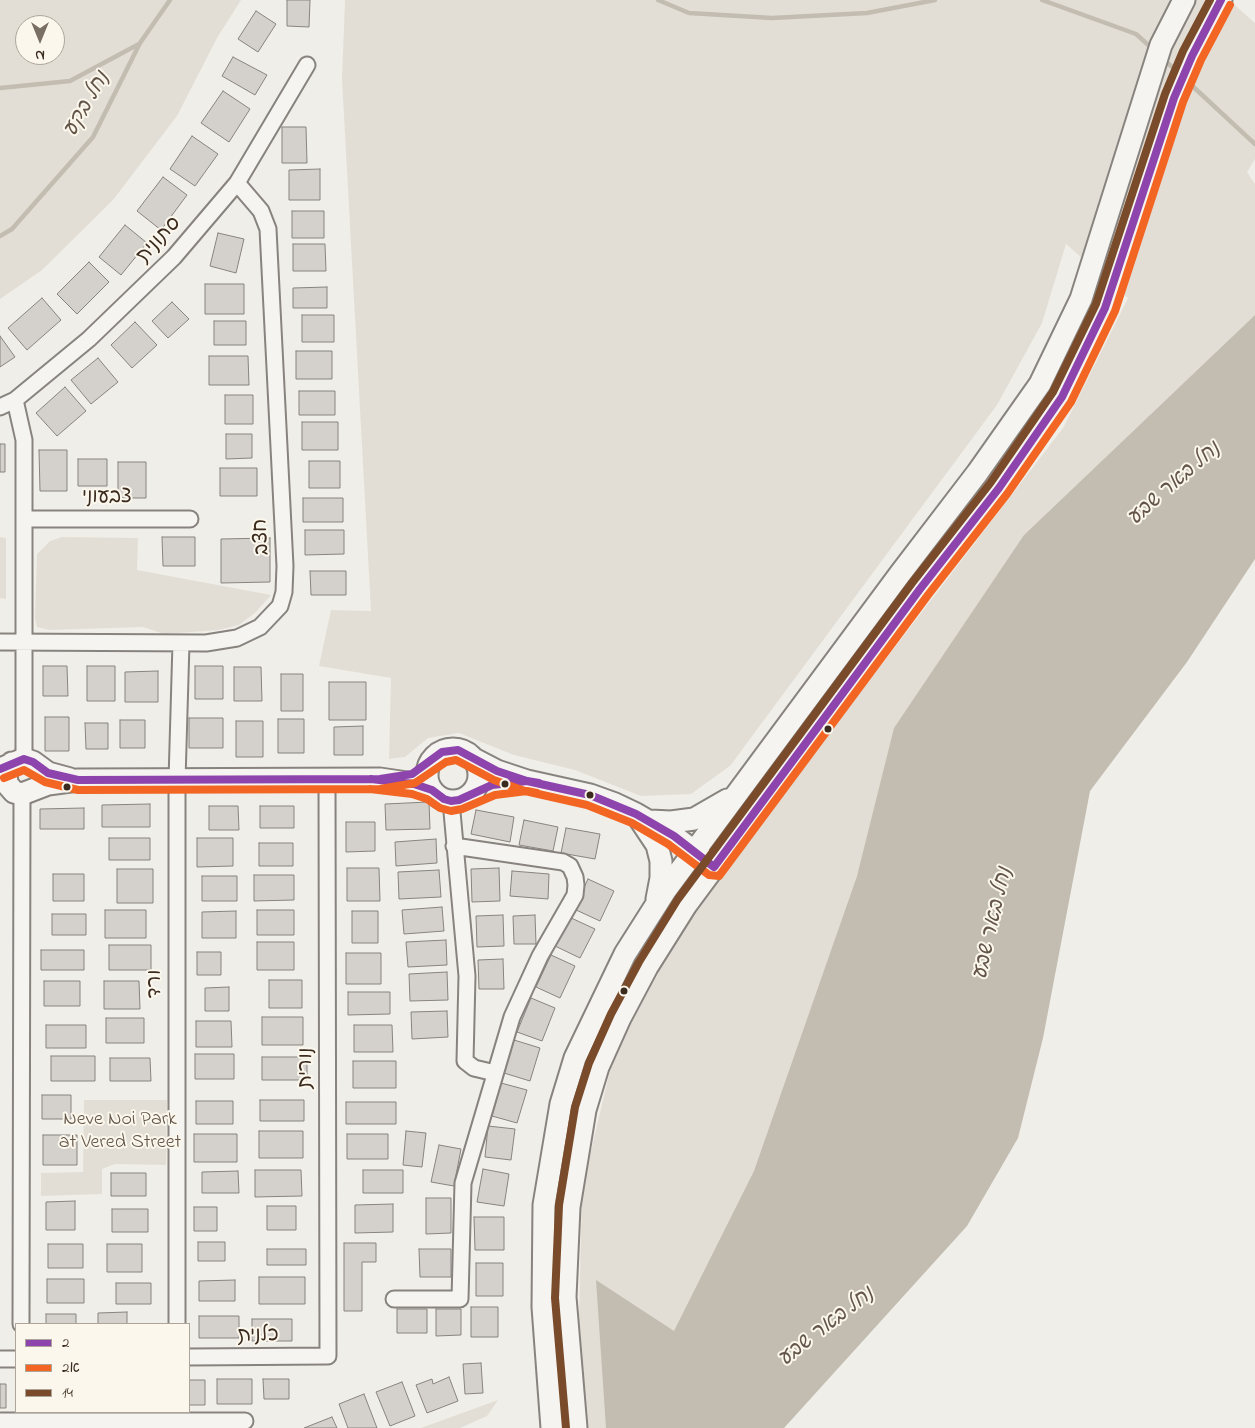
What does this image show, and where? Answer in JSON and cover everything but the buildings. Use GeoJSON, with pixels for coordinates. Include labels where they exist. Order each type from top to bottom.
{"type":"FeatureCollection","features":[{"type":"Feature","properties":{"kind":"street"},"geometry":{"type":"LineString","coordinates":[[576,1428],[565,1297],[566,1252],[569,1207],[585,1110],[598,1067],[647,967],[686,905],[920,589],[999,488],[1062,397],[1105,308],[1170,110],[1192,56],[1221,0]]}},
{"type":"Feature","properties":{"kind":"street"},"geometry":{"type":"LineString","coordinates":[[552,1428],[543,1307],[544,1205],[560,1104],[574,1058],[625,954],[656,906],[739,791],[978,472],[1040,384],[1081,299],[1161,45],[1179,9]]}},
{"type":"Feature","properties":{"kind":"street","name":"סתונית"},"geometry":{"type":"LineString","coordinates":[[0,407],[15,400],[89,339],[174,257],[237,183],[307,65]]}},
{"type":"Feature","properties":{"kind":"street","name":"חצב"},"geometry":{"type":"LineString","coordinates":[[0,642],[206,643],[237,638],[260,627],[280,606],[284,592],[268,229],[261,211],[237,183]]}},
{"type":"Feature","properties":{"kind":"street"},"geometry":{"type":"LineString","coordinates":[[15,400],[24,440],[24,642],[18,764]]}},
{"type":"Feature","properties":{"kind":"street","name":"צבעוני"},"geometry":{"type":"LineString","coordinates":[[24,519],[190,519]]}},
{"type":"Feature","properties":{"kind":"street","name":"ורד"},"geometry":{"type":"LineString","coordinates":[[177,1323],[177,780],[181,643]]}},
{"type":"Feature","properties":{"kind":"street"},"geometry":{"type":"LineString","coordinates":[[16,790],[78,780],[380,779],[412,774],[433,760],[438,754],[450,750],[462,751],[498,771],[527,781],[590,795],[642,817],[674,836],[714,867]]}},
{"type":"Feature","properties":{"kind":"street"},"geometry":{"type":"LineString","coordinates":[[472,758],[479,773],[477,786],[472,793]]}},
{"type":"Feature","properties":{"kind":"street"},"geometry":{"type":"LineString","coordinates":[[432,790],[428,775],[433,760]]}},
{"type":"Feature","properties":{"kind":"street"},"geometry":{"type":"LineString","coordinates":[[18,764],[58,777],[78,780]]}},
{"type":"Feature","properties":{"kind":"street"},"geometry":{"type":"LineString","coordinates":[[18,764],[6,773],[5,778],[16,790],[21,1323]]}},
{"type":"Feature","properties":{"kind":"street"},"geometry":{"type":"LineString","coordinates":[[16,790],[38,787],[41,776],[18,764]]}},
{"type":"Feature","properties":{"kind":"street"},"geometry":{"type":"LineString","coordinates":[[380,779],[414,784],[432,790],[437,795],[451,801],[459,800],[492,785],[527,781]]}},
{"type":"Feature","properties":{"kind":"street","name":"נורית"},"geometry":{"type":"LineString","coordinates":[[327,780],[328,1356]]}},
{"type":"Feature","properties":{"kind":"street"},"geometry":{"type":"LineString","coordinates":[[642,817],[671,822],[694,819],[739,791]]}},
{"type":"Feature","properties":{"kind":"street"},"geometry":{"type":"LineString","coordinates":[[451,801],[467,976],[465,1061],[474,1068],[495,1073]]}},
{"type":"Feature","properties":{"kind":"street"},"geometry":{"type":"LineString","coordinates":[[642,817],[657,845],[661,861],[661,878],[656,906]]}},
{"type":"Feature","properties":{"kind":"street"},"geometry":{"type":"LineString","coordinates":[[394,1299],[460,1299],[463,1183],[512,1017],[540,956],[574,895],[575,877],[570,866],[556,860],[454,846]]}},
{"type":"Feature","properties":{"kind":"street","name":"כלנית"},"geometry":{"type":"LineString","coordinates":[[190,1357],[328,1356]]}},
{"type":"Feature","properties":{"kind":"street"},"geometry":{"type":"LineString","coordinates":[[0,1359],[15,1359]]}},
{"type":"Feature","properties":{"kind":"street"},"geometry":{"type":"LineString","coordinates":[[0,1421],[21,1416],[244,1421]]}},
{"type":"Feature","properties":{"kind":"shaded area"},"geometry":{"type":"Polygon","coordinates":[[[0,0],[241,0],[217,38],[177,116],[113,200],[42,270],[0,299],[0,0]]]}},
{"type":"Feature","properties":{"kind":"shaded area"},"geometry":{"type":"Polygon","coordinates":[[[345,0],[1229,0],[1255,23],[1255,159],[1247,172],[1255,184],[1255,315],[1024,535],[857,876],[838,931],[746,1244],[652,1428],[588,1428],[579,1320],[582,1189],[613,1058],[657,967],[724,870],[1063,428],[1128,298],[1066,244],[1042,323],[997,405],[730,766],[691,794],[641,796],[575,770],[514,755],[459,733],[428,738],[405,757],[389,759],[391,678],[319,666],[331,610],[371,611],[342,79],[345,0]]]}},
{"type":"Feature","properties":{"kind":"shaded area"},"geometry":{"type":"Polygon","coordinates":[[[0,537],[6,538],[6,599],[0,598],[0,537]]]}},
{"type":"Feature","properties":{"kind":"shaded area"},"geometry":{"type":"Polygon","coordinates":[[[62,537],[138,538],[137,570],[271,595],[256,612],[239,625],[218,630],[164,634],[143,627],[49,630],[37,627],[35,618],[37,554],[50,541],[62,537]]]}},
{"type":"Feature","properties":{"kind":"shaded area","name":"Neve Noi Park at Vered Street"},"geometry":{"type":"Polygon","coordinates":[[[84,1100],[167,1100],[166,1165],[115,1164],[102,1169],[102,1194],[41,1196],[41,1173],[83,1172],[84,1100]]]}},
{"type":"Feature","properties":{"kind":"shaded area"},"geometry":{"type":"Polygon","coordinates":[[[498,1400],[487,1416],[460,1428],[421,1428],[498,1400]]]}},
{"type":"Feature","properties":{"kind":"water","name":"נחל באר שבע"},"geometry":{"type":"Polygon","coordinates":[[[1255,315],[1255,559],[1187,662],[1090,791],[1043,1038],[1018,1138],[967,1226],[784,1428],[606,1428],[596,1280],[674,1331],[754,1171],[857,876],[894,728],[1024,535],[1255,315]]]}},
{"type":"Feature","properties":{"kind":"waterway","name":"נחל בקע"},"geometry":{"type":"LineString","coordinates":[[0,236],[12,229],[93,137],[140,43],[170,0]]}},
{"type":"Feature","properties":{"kind":"waterway","name":"נחל בקע"},"geometry":{"type":"LineString","coordinates":[[658,0],[689,13],[772,18],[867,13],[935,0]]}},
{"type":"Feature","properties":{"kind":"waterway","name":"נחל בקע"},"geometry":{"type":"LineString","coordinates":[[1042,0],[1136,34],[1154,50]]}},
{"type":"Feature","properties":{"kind":"waterway"},"geometry":{"type":"LineString","coordinates":[[0,88],[70,81],[139,44]]}},
{"type":"Feature","properties":{"kind":"waterway","name":"נחל בקע"},"geometry":{"type":"LineString","coordinates":[[1163,59],[1178,72]]}},
{"type":"Feature","properties":{"kind":"waterway","name":"נחל בקע"},"geometry":{"type":"LineString","coordinates":[[1187,81],[1255,144]]}},
{"type":"Feature","properties":{"kind":"transit line","name":"14"},"geometry":{"type":"LineString","coordinates":[[566,1428],[555,1298],[559,1205],[575,1107],[589,1063],[611,1014],[639,962],[678,899],[912,583],[991,482],[1053,392],[1096,304],[1165,94],[1183,51],[1210,0]]}},
{"type":"Feature","properties":{"kind":"transit line","name":"2"},"geometry":{"type":"LineString","coordinates":[[0,769],[24,759],[33,762],[48,773],[78,780],[380,779],[412,774],[442,752],[458,750],[497,771],[527,781],[590,795],[636,814],[674,836],[714,867],[920,589],[999,488],[1062,397],[1105,308],[1174,98],[1192,56],[1221,0]]}},
{"type":"Feature","properties":{"kind":"transit line","name":"2א"},"geometry":{"type":"LineString","coordinates":[[4,778],[24,770],[45,782],[78,790],[380,789],[415,783],[446,762],[456,760],[494,780],[525,791],[587,805],[632,823],[668,844],[709,875],[719,876],[928,595],[1007,494],[1071,402],[1115,311],[1183,102],[1201,60],[1230,5]]}},
{"type":"Feature","properties":{"kind":"transit line","name":"2"},"geometry":{"type":"LineString","coordinates":[[371,779],[414,784],[432,790],[444,799],[451,801],[459,800],[492,785],[527,781],[539,783]]}},
{"type":"Feature","properties":{"kind":"transit line","name":"2א"},"geometry":{"type":"LineString","coordinates":[[370,789],[412,794],[427,799],[440,808],[451,811],[462,809],[495,795],[527,791],[537,793]]}}]}
